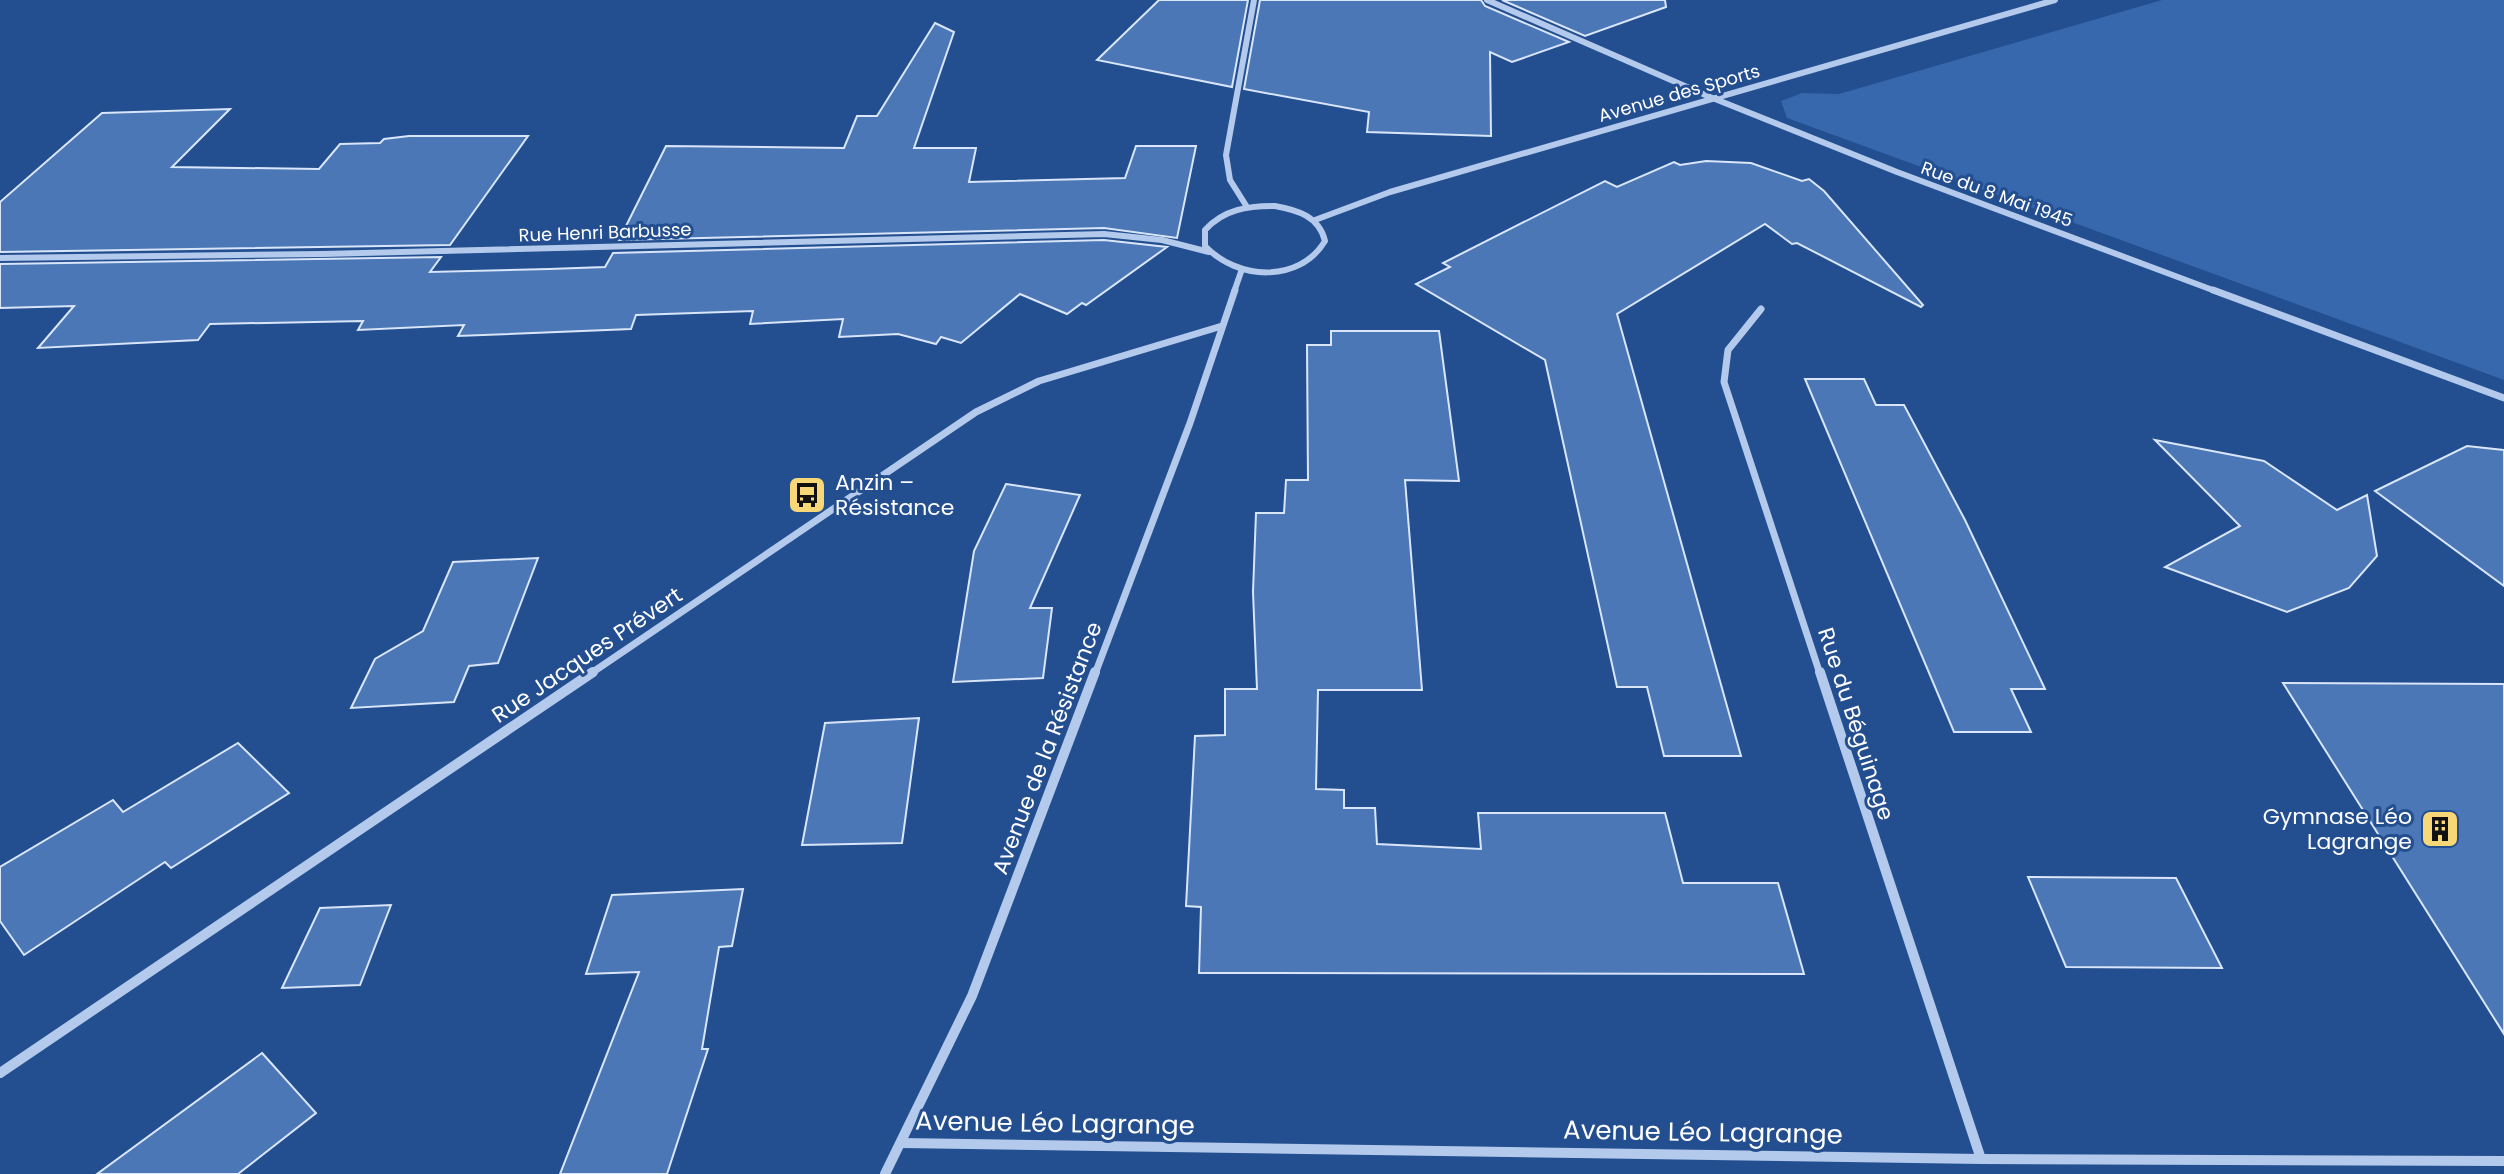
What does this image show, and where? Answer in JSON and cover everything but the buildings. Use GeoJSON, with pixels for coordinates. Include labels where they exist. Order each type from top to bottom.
{"type":"FeatureCollection","features":[{"type":"Feature","properties":{"kind":"street"},"geometry":{"type":"LineString","coordinates":[[1247,207],[1230,180],[1226,155],[1254,0]]}},
{"type":"Feature","properties":{"kind":"street","name":"Rue du 8 Mai 1945"},"geometry":{"type":"LineString","coordinates":[[1487,0],[1710,97],[1932,185],[2504,398]]}},
{"type":"Feature","properties":{"kind":"street","name":"Avenue des Sports"},"geometry":{"type":"LineString","coordinates":[[1315,220],[1390,192],[1710,97],[2055,0]]}},
{"type":"Feature","properties":{"kind":"street"},"geometry":{"type":"LineString","coordinates":[[1209,252],[1203,241],[1209,224],[1229,212],[1247,207],[1285,208],[1315,220],[1323,230],[1325,241],[1315,256],[1302,265],[1283,270],[1242,269]]}},
{"type":"Feature","properties":{"kind":"street","name":"Rue Henri Barbusse"},"geometry":{"type":"LineString","coordinates":[[0,258],[323,254],[1104,234],[1162,240],[1209,252],[1219,260],[1242,269]]}},
{"type":"Feature","properties":{"kind":"street","name":"Avenue de la Résistance"},"geometry":{"type":"LineString","coordinates":[[885,1174],[972,996],[1190,423],[1242,269]]}},
{"type":"Feature","properties":{"kind":"street","name":"Rue du Béguinage"},"geometry":{"type":"LineString","coordinates":[[1761,309],[1727,348],[1722,365],[1724,382],[1981,1159]]}},
{"type":"Feature","properties":{"kind":"street","name":"Rue Jacques Prévert"},"geometry":{"type":"LineString","coordinates":[[0,1073],[976,412],[1039,381],[1222,326]]}},
{"type":"Feature","properties":{"kind":"street","name":"Avenue Léo Lagrange"},"geometry":{"type":"LineString","coordinates":[[901,1143],[1981,1159],[2504,1161]]}},
{"type":"Feature","properties":{"kind":"shaded area"},"geometry":{"type":"Polygon","coordinates":[[[2162,0],[2504,0],[2504,380],[1787,118],[1781,101],[1802,93],[1839,94],[2162,0]]]}},
{"type":"Feature","properties":{"kind":"place","name":"Anzin – Résistance"},"geometry":{"type":"Point","coordinates":[807,495]}},
{"type":"Feature","properties":{"kind":"place","name":"Gymnase Léo Lagrange"},"geometry":{"type":"Point","coordinates":[2440,829]}}]}
